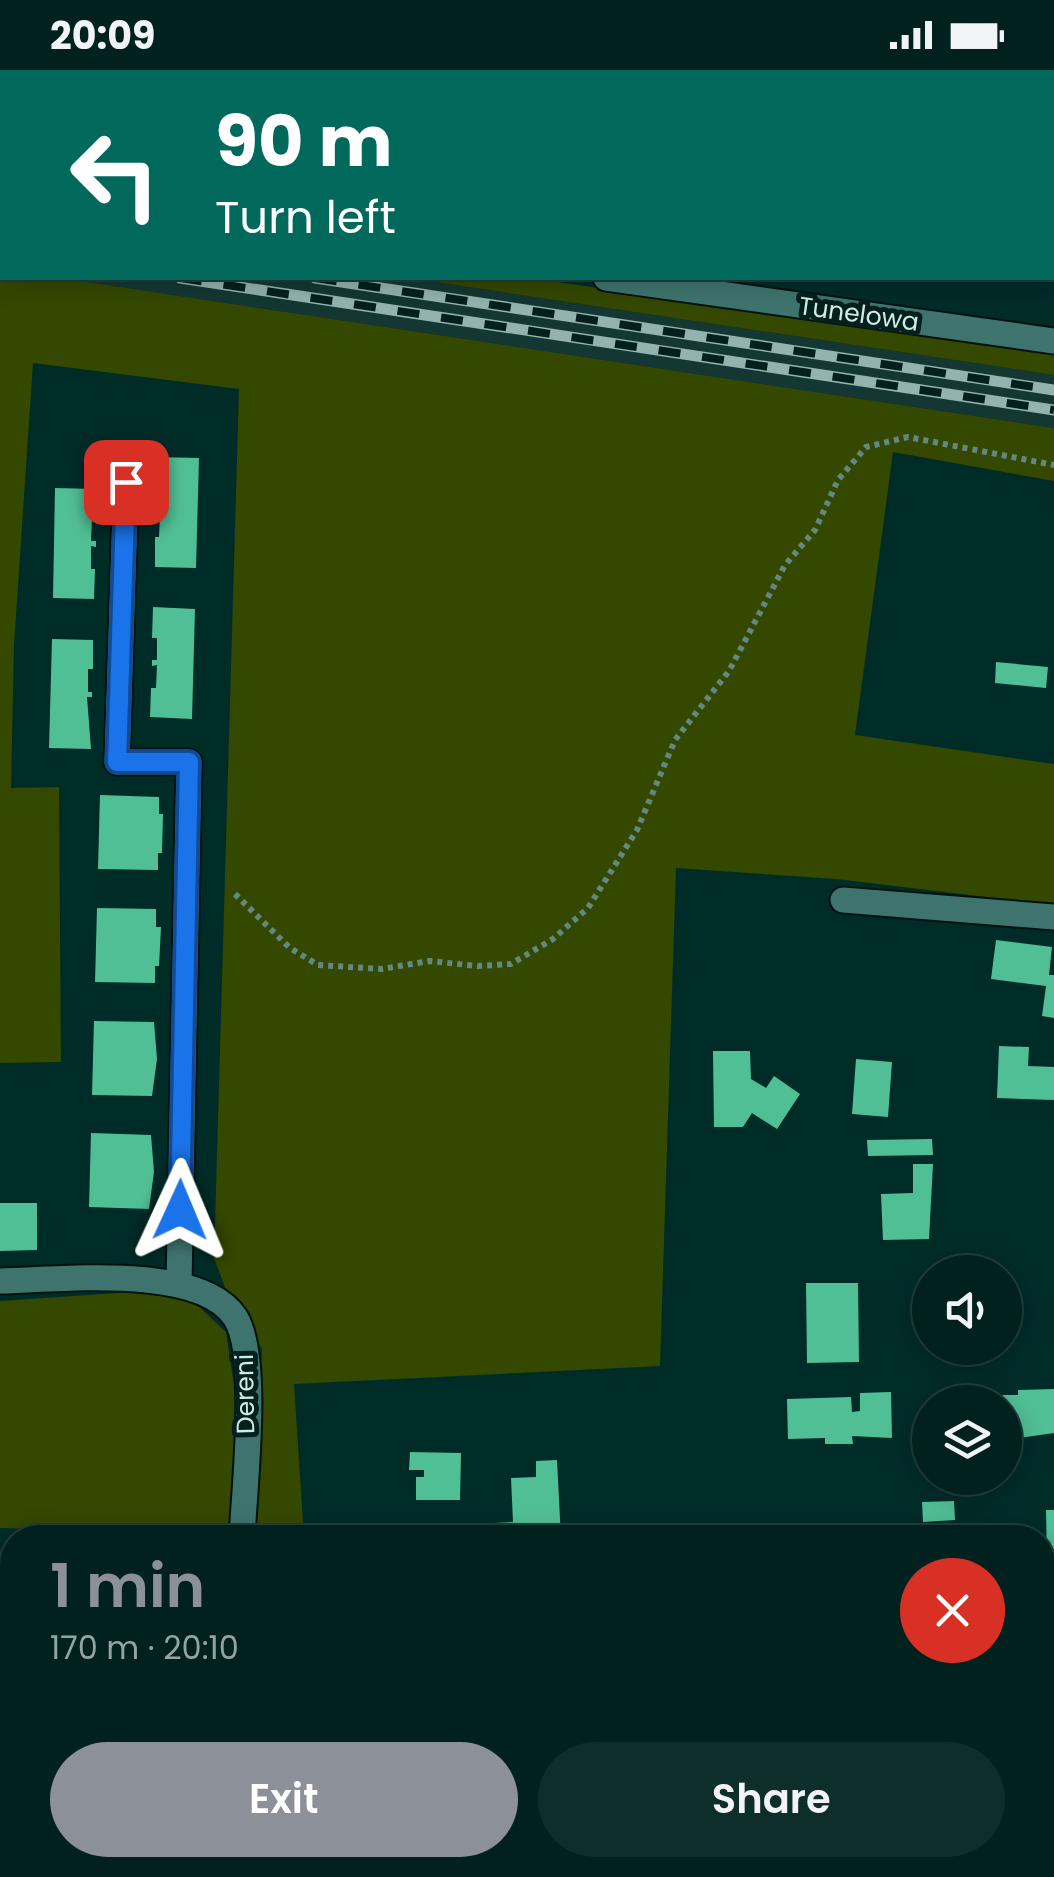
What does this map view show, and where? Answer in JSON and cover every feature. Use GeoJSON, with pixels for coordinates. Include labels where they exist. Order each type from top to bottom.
{"type":"FeatureCollection","features":[{"type":"Feature","properties":{"kind":"street","name":"Tunelowa"},"geometry":{"type":"LineString","coordinates":[[620,280],[1054,341]]}},
{"type":"Feature","properties":{"kind":"street"},"geometry":{"type":"LineString","coordinates":[[126,482],[117,762],[189,762],[179,1285]]}},
{"type":"Feature","properties":{"kind":"street"},"geometry":{"type":"LineString","coordinates":[[843,900],[1054,917]]}},
{"type":"Feature","properties":{"kind":"street","name":"Dereni"},"geometry":{"type":"LineString","coordinates":[[0,1281],[156,1278],[202,1292],[235,1316],[246,1346],[248,1409],[243,1525]]}},
{"type":"Feature","properties":{"kind":"path"},"geometry":{"type":"LineString","coordinates":[[235,894],[290,948],[318,964],[382,970],[429,961],[478,966],[511,964],[552,939],[588,908],[637,830],[676,740],[729,672],[785,565],[816,530],[838,480],[866,447],[908,437],[1054,465]]}},
{"type":"Feature","properties":{"kind":"shaded area"},"geometry":{"type":"Polygon","coordinates":[[[74,280],[422,280],[1054,375],[1054,428],[74,280]]]}},
{"type":"Feature","properties":{"kind":"green space"},"geometry":{"type":"Polygon","coordinates":[[[0,280],[74,280],[1054,428],[1054,481],[893,452],[855,735],[1054,764],[1054,905],[836,879],[676,868],[660,1366],[294,1384],[303,1525],[255,1525],[262,1349],[226,1290],[214,1258],[239,389],[33,363],[14,645],[11,788],[59,787],[61,1062],[0,1063],[0,280]]]}},
{"type":"Feature","properties":{"kind":"green space"},"geometry":{"type":"Polygon","coordinates":[[[422,280],[543,280],[1054,353],[1054,375],[422,280]]]}},
{"type":"Feature","properties":{"kind":"green space"},"geometry":{"type":"Polygon","coordinates":[[[148,1291],[194,1302],[226,1332],[239,1418],[233,1525],[0,1525],[0,1301],[148,1291]]]}},
{"type":"Feature","properties":{"kind":"building"},"geometry":{"type":"Polygon","coordinates":[[[157,457],[199,458],[196,568],[155,567],[160,515],[155,515],[160,510],[157,457]]]}},
{"type":"Feature","properties":{"kind":"building"},"geometry":{"type":"Polygon","coordinates":[[[55,488],[97,489],[97,519],[92,519],[91,541],[96,541],[96,547],[91,546],[94,599],[53,598],[55,488]]]}},
{"type":"Feature","properties":{"kind":"building"},"geometry":{"type":"Polygon","coordinates":[[[153,607],[195,609],[192,719],[150,717],[157,665],[152,666],[152,660],[157,660],[157,638],[152,638],[153,607]]]}},
{"type":"Feature","properties":{"kind":"building"},"geometry":{"type":"Polygon","coordinates":[[[52,639],[93,640],[93,669],[88,669],[88,692],[92,692],[92,697],[87,697],[91,749],[49,748],[52,639]]]}},
{"type":"Feature","properties":{"kind":"building"},"geometry":{"type":"Polygon","coordinates":[[[996,662],[1048,667],[1046,688],[995,683],[996,662]]]}},
{"type":"Feature","properties":{"kind":"building"},"geometry":{"type":"Polygon","coordinates":[[[100,795],[159,797],[159,814],[163,814],[158,870],[98,869],[100,795]]]}},
{"type":"Feature","properties":{"kind":"building"},"geometry":{"type":"Polygon","coordinates":[[[97,908],[156,909],[156,927],[161,927],[155,983],[95,982],[97,908]]]}},
{"type":"Feature","properties":{"kind":"building"},"geometry":{"type":"Polygon","coordinates":[[[996,940],[1052,947],[1049,975],[1054,975],[1054,1018],[1042,1016],[1046,986],[991,979],[996,940]]]}},
{"type":"Feature","properties":{"kind":"building"},"geometry":{"type":"Polygon","coordinates":[[[94,1021],[154,1022],[157,1059],[152,1096],[92,1095],[94,1021]]]}},
{"type":"Feature","properties":{"kind":"building"},"geometry":{"type":"Polygon","coordinates":[[[999,1046],[1029,1047],[1028,1066],[1054,1067],[1054,1100],[997,1098],[999,1046]]]}},
{"type":"Feature","properties":{"kind":"building"},"geometry":{"type":"Polygon","coordinates":[[[713,1051],[750,1051],[751,1079],[766,1088],[774,1076],[800,1094],[777,1129],[752,1113],[743,1127],[714,1127],[713,1051]]]}},
{"type":"Feature","properties":{"kind":"building"},"geometry":{"type":"Polygon","coordinates":[[[856,1059],[892,1062],[888,1117],[852,1114],[856,1059]]]}},
{"type":"Feature","properties":{"kind":"building"},"geometry":{"type":"Polygon","coordinates":[[[91,1133],[151,1135],[154,1172],[149,1209],[89,1207],[91,1133]]]}},
{"type":"Feature","properties":{"kind":"building"},"geometry":{"type":"Polygon","coordinates":[[[932,1139],[933,1155],[868,1156],[867,1140],[932,1139]]]}},
{"type":"Feature","properties":{"kind":"building"},"geometry":{"type":"Polygon","coordinates":[[[913,1164],[933,1164],[929,1239],[883,1240],[881,1194],[913,1193],[913,1164]]]}},
{"type":"Feature","properties":{"kind":"building"},"geometry":{"type":"Polygon","coordinates":[[[0,1203],[37,1203],[37,1250],[0,1251],[0,1203]]]}},
{"type":"Feature","properties":{"kind":"building"},"geometry":{"type":"Polygon","coordinates":[[[806,1283],[858,1283],[859,1362],[807,1363],[806,1283]]]}},
{"type":"Feature","properties":{"kind":"building"},"geometry":{"type":"Polygon","coordinates":[[[1054,1389],[1054,1433],[1022,1438],[1022,1390],[1054,1389]]]}},
{"type":"Feature","properties":{"kind":"building"},"geometry":{"type":"Polygon","coordinates":[[[891,1392],[892,1438],[852,1436],[853,1444],[825,1444],[825,1438],[788,1439],[787,1399],[851,1397],[852,1412],[860,1411],[860,1393],[891,1392]]]}},
{"type":"Feature","properties":{"kind":"building"},"geometry":{"type":"Polygon","coordinates":[[[410,1452],[461,1453],[460,1500],[416,1500],[416,1477],[424,1477],[424,1470],[409,1470],[410,1452]]]}},
{"type":"Feature","properties":{"kind":"building"},"geometry":{"type":"Polygon","coordinates":[[[557,1460],[560,1525],[474,1525],[513,1522],[511,1478],[536,1477],[536,1461],[557,1460]]]}},
{"type":"Feature","properties":{"kind":"building"},"geometry":{"type":"Polygon","coordinates":[[[954,1501],[955,1520],[923,1522],[922,1502],[954,1501]]]}},
{"type":"Feature","properties":{"kind":"building"},"geometry":{"type":"Polygon","coordinates":[[[1046,1510],[1054,1510],[1054,1525],[1046,1525],[1046,1510]]]}},
{"type":"Feature","properties":{"kind":"railway"},"geometry":{"type":"LineString","coordinates":[[193,280],[1054,410]]}},
{"type":"Feature","properties":{"kind":"railway"},"geometry":{"type":"LineString","coordinates":[[328,280],[1054,390]]}},
{"type":"Feature","properties":{"kind":"route"},"geometry":{"type":"LineString","coordinates":[[126,482],[117,762],[189,762],[180,1210]]}}]}
